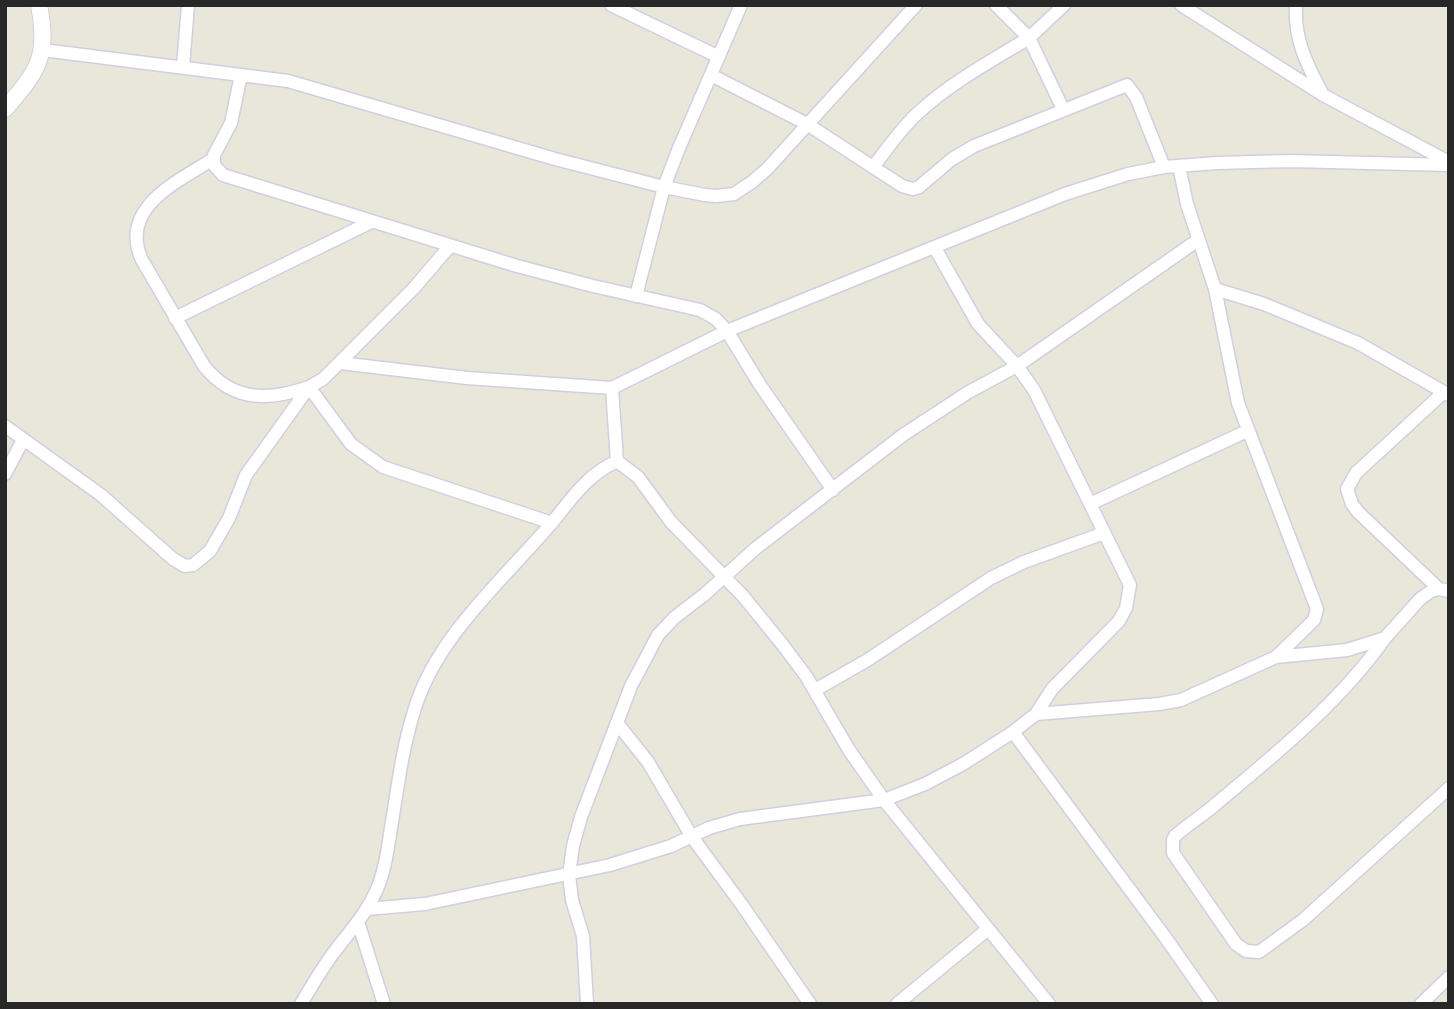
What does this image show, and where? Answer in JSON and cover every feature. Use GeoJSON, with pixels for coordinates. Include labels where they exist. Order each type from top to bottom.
{"type":"FeatureCollection","features":[{"type":"Feature","properties":{"kind":"street"},"geometry":{"type":"LineString","coordinates":[[5,109],[34,72],[43,50],[39,5]]}},
{"type":"Feature","properties":{"kind":"street"},"geometry":{"type":"LineString","coordinates":[[183,67],[188,5]]}},
{"type":"Feature","properties":{"kind":"street"},"geometry":{"type":"LineString","coordinates":[[611,5],[719,57]]}},
{"type":"Feature","properties":{"kind":"street"},"geometry":{"type":"LineString","coordinates":[[636,296],[664,187],[741,5]]}},
{"type":"Feature","properties":{"kind":"street"},"geometry":{"type":"LineString","coordinates":[[43,50],[288,81],[555,159],[664,187],[716,196],[734,194],[767,169],[916,5]]}},
{"type":"Feature","properties":{"kind":"street"},"geometry":{"type":"LineString","coordinates":[[996,5],[1029,38],[1062,110]]}},
{"type":"Feature","properties":{"kind":"street"},"geometry":{"type":"LineString","coordinates":[[873,167],[898,133],[938,96],[960,79],[1029,38],[1064,5]]}},
{"type":"Feature","properties":{"kind":"street"},"geometry":{"type":"LineString","coordinates":[[1181,5],[1323,95],[1449,164]]}},
{"type":"Feature","properties":{"kind":"street"},"geometry":{"type":"LineString","coordinates":[[1293,9],[1303,58],[1323,95]]}},
{"type":"Feature","properties":{"kind":"street"},"geometry":{"type":"LineString","coordinates":[[241,75],[231,123],[214,159],[176,182],[148,206],[138,220],[135,234],[142,260],[175,318],[204,366],[221,384],[245,396],[259,396],[298,391],[323,379],[414,288],[449,247]]}},
{"type":"Feature","properties":{"kind":"street"},"geometry":{"type":"LineString","coordinates":[[711,75],[807,124],[902,186],[914,189],[962,152],[1128,85],[1154,137],[1164,167]]}},
{"type":"Feature","properties":{"kind":"street"},"geometry":{"type":"LineString","coordinates":[[214,159],[216,168],[228,178],[449,247],[636,296],[691,306],[716,319],[727,331],[760,385],[833,490]]}},
{"type":"Feature","properties":{"kind":"street"},"geometry":{"type":"LineString","coordinates":[[340,363],[467,378],[612,388],[727,331],[1065,194],[1128,174],[1164,167],[1290,161],[1449,164]]}},
{"type":"Feature","properties":{"kind":"street"},"geometry":{"type":"LineString","coordinates":[[1179,166],[1198,240],[1215,289],[1231,375],[1247,431],[1317,609],[1314,620],[1276,657]]}},
{"type":"Feature","properties":{"kind":"street"},"geometry":{"type":"LineString","coordinates":[[175,318],[371,222]]}},
{"type":"Feature","properties":{"kind":"street"},"geometry":{"type":"LineString","coordinates":[[587,1004],[583,936],[572,900],[569,875],[581,817],[642,660],[658,635],[756,548],[933,414],[1017,366],[1198,240]]}},
{"type":"Feature","properties":{"kind":"street"},"geometry":{"type":"LineString","coordinates":[[367,909],[425,904],[569,875],[637,858],[709,828],[740,819],[884,800],[925,784],[963,764],[1013,732],[1036,714],[1052,689],[1119,621],[1126,608],[1130,584],[1047,414],[1017,366],[978,324],[934,248]]}},
{"type":"Feature","properties":{"kind":"street"},"geometry":{"type":"LineString","coordinates":[[1215,289],[1264,304],[1339,334],[1447,394],[1356,473],[1347,489],[1358,512],[1444,590]]}},
{"type":"Feature","properties":{"kind":"street"},"geometry":{"type":"LineString","coordinates":[[5,426],[101,495],[173,559],[186,566],[204,558],[215,544],[229,518],[246,475],[309,387]]}},
{"type":"Feature","properties":{"kind":"street"},"geometry":{"type":"LineString","coordinates":[[309,387],[351,444],[373,462],[401,474],[552,523]]}},
{"type":"Feature","properties":{"kind":"street"},"geometry":{"type":"LineString","coordinates":[[612,388],[617,461]]}},
{"type":"Feature","properties":{"kind":"street"},"geometry":{"type":"LineString","coordinates":[[1090,505],[1247,431]]}},
{"type":"Feature","properties":{"kind":"street"},"geometry":{"type":"LineString","coordinates":[[5,474],[23,440]]}},
{"type":"Feature","properties":{"kind":"street"},"geometry":{"type":"LineString","coordinates":[[301,1004],[332,955],[367,909],[385,864],[407,735],[415,705],[444,650],[464,622],[552,523],[580,486],[592,475],[617,461]]}},
{"type":"Feature","properties":{"kind":"street"},"geometry":{"type":"LineString","coordinates":[[617,461],[632,470],[671,522],[743,596],[782,644],[815,690],[849,750],[884,800],[1049,1004]]}},
{"type":"Feature","properties":{"kind":"street"},"geometry":{"type":"LineString","coordinates":[[815,690],[991,578],[1024,562],[1104,533]]}},
{"type":"Feature","properties":{"kind":"street"},"geometry":{"type":"LineString","coordinates":[[1444,590],[1432,591],[1420,600],[1385,638],[1364,669],[1335,699],[1215,805],[1175,836],[1173,853],[1236,944],[1247,951],[1259,952],[1303,920],[1449,788]]}},
{"type":"Feature","properties":{"kind":"street"},"geometry":{"type":"LineString","coordinates":[[1036,714],[1169,703],[1200,692],[1276,657],[1347,650],[1385,638]]}},
{"type":"Feature","properties":{"kind":"street"},"geometry":{"type":"LineString","coordinates":[[617,723],[648,762],[692,837],[810,1004]]}},
{"type":"Feature","properties":{"kind":"street"},"geometry":{"type":"LineString","coordinates":[[1013,732],[1166,937],[1212,1004]]}},
{"type":"Feature","properties":{"kind":"street"},"geometry":{"type":"LineString","coordinates":[[358,922],[384,1004]]}},
{"type":"Feature","properties":{"kind":"street"},"geometry":{"type":"LineString","coordinates":[[897,1004],[988,929]]}},
{"type":"Feature","properties":{"kind":"street"},"geometry":{"type":"LineString","coordinates":[[1421,1004],[1449,976]]}}]}
